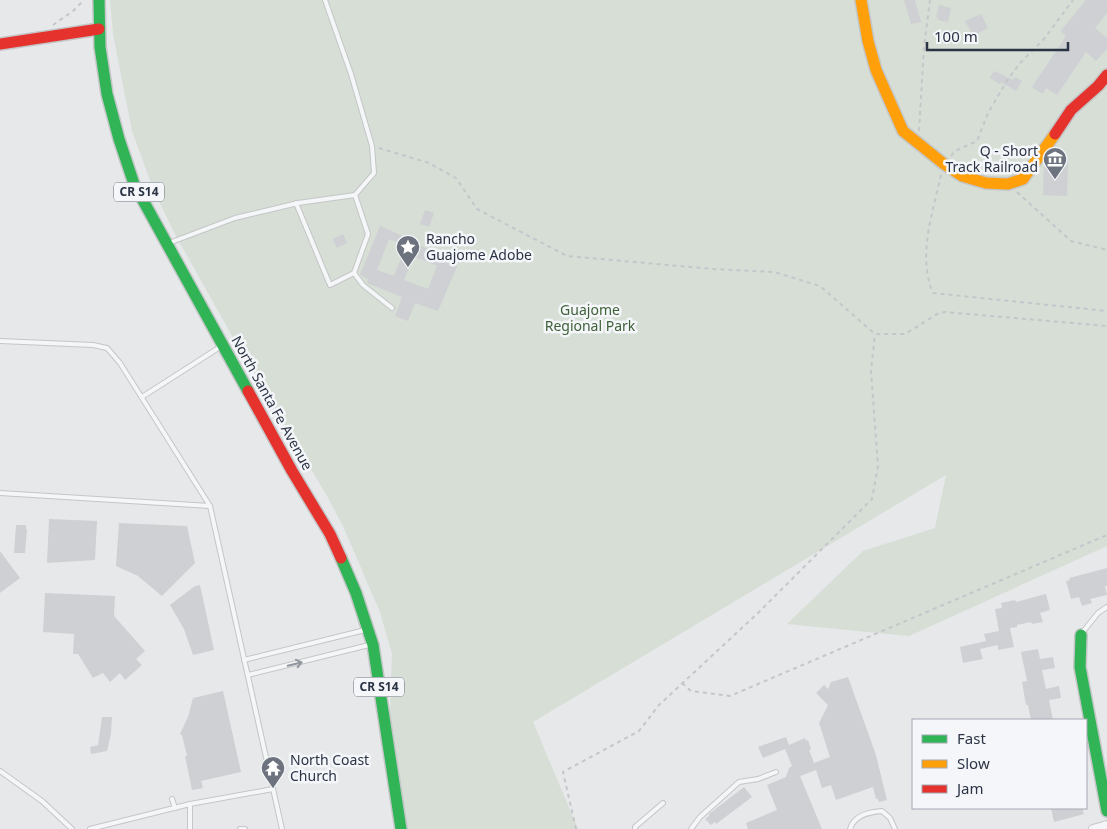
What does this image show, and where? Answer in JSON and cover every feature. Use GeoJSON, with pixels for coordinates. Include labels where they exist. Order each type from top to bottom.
{"type":"FeatureCollection","features":[{"type":"Feature","properties":{"kind":"main road"},"geometry":{"type":"LineString","coordinates":[[861,0],[868,41],[882,85],[903,131],[962,176],[986,183],[1008,184],[1024,179],[1071,110],[1098,86],[1107,75]]}},
{"type":"Feature","properties":{"kind":"main road","name":"North Santa Fe Avenue"},"geometry":{"type":"LineString","coordinates":[[100,1],[99,28],[102,72],[120,144],[134,184],[292,471],[330,534],[356,593],[373,645],[401,829]]}},
{"type":"Feature","properties":{"kind":"main road"},"geometry":{"type":"LineString","coordinates":[[0,44],[99,28]]}},
{"type":"Feature","properties":{"kind":"main road"},"geometry":{"type":"LineString","coordinates":[[1080,635],[1080,667],[1107,811]]}},
{"type":"Feature","properties":{"kind":"street"},"geometry":{"type":"LineString","coordinates":[[1093,829],[1107,825]]}},
{"type":"Feature","properties":{"kind":"lane"},"geometry":{"type":"LineString","coordinates":[[167,244],[235,218],[296,204],[355,195],[374,172],[372,146],[351,74],[325,0]]}},
{"type":"Feature","properties":{"kind":"lane"},"geometry":{"type":"LineString","coordinates":[[296,204],[330,285],[354,273],[368,234],[355,195]]}},
{"type":"Feature","properties":{"kind":"lane"},"geometry":{"type":"LineString","coordinates":[[354,273],[363,285],[392,308]]}},
{"type":"Feature","properties":{"kind":"lane"},"geometry":{"type":"LineString","coordinates":[[0,340],[91,345],[107,348],[117,359],[142,397],[210,506],[282,829]]}},
{"type":"Feature","properties":{"kind":"lane"},"geometry":{"type":"LineString","coordinates":[[142,397],[222,345]]}},
{"type":"Feature","properties":{"kind":"lane"},"geometry":{"type":"LineString","coordinates":[[0,493],[210,506]]}},
{"type":"Feature","properties":{"kind":"lane"},"geometry":{"type":"LineString","coordinates":[[1080,635],[1098,613],[1107,607]]}},
{"type":"Feature","properties":{"kind":"lane"},"geometry":{"type":"LineString","coordinates":[[244,660],[367,629]]}},
{"type":"Feature","properties":{"kind":"lane"},"geometry":{"type":"LineString","coordinates":[[248,675],[373,645]]}},
{"type":"Feature","properties":{"kind":"lane"},"geometry":{"type":"LineString","coordinates":[[0,771],[42,801],[72,829]]}},
{"type":"Feature","properties":{"kind":"lane"},"geometry":{"type":"LineString","coordinates":[[691,829],[700,817],[739,782],[758,779],[776,772]]}},
{"type":"Feature","properties":{"kind":"lane"},"geometry":{"type":"LineString","coordinates":[[90,829],[190,804],[273,789]]}},
{"type":"Feature","properties":{"kind":"lane"},"geometry":{"type":"LineString","coordinates":[[172,799],[175,808]]}},
{"type":"Feature","properties":{"kind":"lane"},"geometry":{"type":"LineString","coordinates":[[635,829],[664,803]]}},
{"type":"Feature","properties":{"kind":"lane"},"geometry":{"type":"LineString","coordinates":[[190,804],[190,829]]}},
{"type":"Feature","properties":{"kind":"lane"},"geometry":{"type":"LineString","coordinates":[[850,829],[850,826],[859,816],[882,811],[890,818],[895,829]]}},
{"type":"Feature","properties":{"kind":"lane"},"geometry":{"type":"LineString","coordinates":[[240,829],[245,829]]}},
{"type":"Feature","properties":{"kind":"path"},"geometry":{"type":"LineString","coordinates":[[50,27],[73,11],[84,0]]}},
{"type":"Feature","properties":{"kind":"path"},"geometry":{"type":"LineString","coordinates":[[919,143],[924,46],[930,0]]}},
{"type":"Feature","properties":{"kind":"path"},"geometry":{"type":"LineString","coordinates":[[1073,0],[1044,39],[1021,62],[1008,79],[988,113],[977,140],[955,152],[944,164],[931,220],[926,254],[929,285],[933,293],[1107,311]]}},
{"type":"Feature","properties":{"kind":"path"},"geometry":{"type":"LineString","coordinates":[[372,146],[429,163],[443,170],[456,178],[477,210],[567,256],[713,269],[774,272],[820,286],[875,334],[905,334],[940,313],[945,312],[1107,326]]}},
{"type":"Feature","properties":{"kind":"path"},"geometry":{"type":"LineString","coordinates":[[1008,184],[1072,242],[1107,250]]}},
{"type":"Feature","properties":{"kind":"path"},"geometry":{"type":"LineString","coordinates":[[576,829],[563,772],[639,731],[659,705],[760,612],[872,499],[878,466],[871,371],[875,334]]}},
{"type":"Feature","properties":{"kind":"path"},"geometry":{"type":"LineString","coordinates":[[682,683],[690,691],[730,696],[1107,535]]}},
{"type":"Feature","properties":{"kind":"green space","name":"Guajome Regional Park"},"geometry":{"type":"Polygon","coordinates":[[[110,0],[1107,0],[1107,546],[909,636],[787,624],[863,551],[935,528],[946,475],[533,722],[578,829],[401,829],[389,745],[392,654],[380,612],[343,526],[327,496],[235,341],[176,236],[154,191],[132,131],[113,34],[110,0]]]}},
{"type":"Feature","properties":{"kind":"building"},"geometry":{"type":"Polygon","coordinates":[[[904,0],[915,0],[921,22],[911,24],[904,0]]]}},
{"type":"Feature","properties":{"kind":"building"},"geometry":{"type":"Polygon","coordinates":[[[1086,0],[1107,0],[1107,13],[1095,28],[1107,38],[1107,49],[1096,61],[1086,52],[1057,95],[1046,88],[1043,94],[1032,87],[1066,36],[1061,31],[1086,0]]]}},
{"type":"Feature","properties":{"kind":"building"},"geometry":{"type":"Polygon","coordinates":[[[939,5],[951,8],[948,22],[938,20],[938,17],[936,18],[939,5]]]}},
{"type":"Feature","properties":{"kind":"building"},"geometry":{"type":"Polygon","coordinates":[[[981,14],[988,28],[973,36],[965,21],[981,14]]]}},
{"type":"Feature","properties":{"kind":"building"},"geometry":{"type":"Polygon","coordinates":[[[994,71],[1013,80],[1015,77],[1022,81],[1016,91],[990,78],[994,71]]]}},
{"type":"Feature","properties":{"kind":"building","name":"Q - Short Track Railroad"},"geometry":{"type":"Polygon","coordinates":[[[1051,160],[1068,160],[1067,196],[1043,195],[1044,165],[1051,165],[1051,160]]]}},
{"type":"Feature","properties":{"kind":"building"},"geometry":{"type":"Polygon","coordinates":[[[425,210],[434,213],[429,227],[420,224],[425,210]]]}},
{"type":"Feature","properties":{"kind":"building"},"geometry":{"type":"Polygon","coordinates":[[[380,226],[410,239],[409,241],[459,262],[438,311],[415,303],[408,321],[395,316],[402,297],[367,283],[368,279],[360,275],[380,226]],[[389,239],[377,270],[394,276],[406,246],[389,239]],[[414,256],[404,280],[428,289],[437,266],[414,256]]]}},
{"type":"Feature","properties":{"kind":"building"},"geometry":{"type":"Polygon","coordinates":[[[343,234],[347,243],[337,248],[333,239],[343,234]]]}},
{"type":"Feature","properties":{"kind":"building"},"geometry":{"type":"Polygon","coordinates":[[[49,519],[97,521],[95,560],[47,563],[49,519]]]}},
{"type":"Feature","properties":{"kind":"building"},"geometry":{"type":"Polygon","coordinates":[[[119,523],[187,526],[195,563],[162,596],[138,576],[116,566],[119,523]]]}},
{"type":"Feature","properties":{"kind":"building"},"geometry":{"type":"Polygon","coordinates":[[[16,525],[26,525],[25,553],[14,553],[16,525]]]}},
{"type":"Feature","properties":{"kind":"building"},"geometry":{"type":"Polygon","coordinates":[[[0,551],[20,578],[0,593],[0,551]]]}},
{"type":"Feature","properties":{"kind":"building"},"geometry":{"type":"Polygon","coordinates":[[[1107,568],[1107,586],[1105,586],[1107,595],[1090,599],[1092,603],[1082,606],[1079,597],[1071,599],[1066,581],[1070,580],[1069,578],[1107,568]]]}},
{"type":"Feature","properties":{"kind":"building"},"geometry":{"type":"Polygon","coordinates":[[[200,585],[214,650],[193,655],[184,629],[170,605],[195,586],[200,585]]]}},
{"type":"Feature","properties":{"kind":"building"},"geometry":{"type":"Polygon","coordinates":[[[45,593],[115,596],[114,616],[145,651],[136,659],[142,665],[125,680],[120,673],[110,682],[103,673],[93,678],[78,654],[73,654],[74,634],[43,632],[45,593]]]}},
{"type":"Feature","properties":{"kind":"building"},"geometry":{"type":"Polygon","coordinates":[[[1046,594],[1050,610],[1040,613],[1043,622],[1032,624],[1031,622],[1010,628],[1014,647],[998,650],[998,645],[980,649],[983,659],[963,663],[960,647],[986,641],[984,634],[999,631],[995,609],[1002,608],[1001,603],[1015,600],[1016,602],[1046,594]]]}},
{"type":"Feature","properties":{"kind":"building"},"geometry":{"type":"Polygon","coordinates":[[[1038,649],[1040,659],[1053,657],[1055,668],[1042,670],[1046,689],[1059,686],[1061,698],[1049,700],[1053,719],[1031,719],[1022,682],[1027,681],[1021,652],[1038,649]]]}},
{"type":"Feature","properties":{"kind":"building"},"geometry":{"type":"Polygon","coordinates":[[[848,677],[876,755],[887,800],[879,802],[876,799],[873,787],[836,800],[831,785],[822,788],[816,770],[800,776],[822,829],[748,829],[746,823],[777,810],[767,785],[786,777],[789,768],[792,766],[785,749],[763,758],[758,747],[786,737],[789,745],[805,738],[806,741],[808,740],[811,749],[809,750],[814,763],[830,757],[819,723],[828,705],[816,693],[824,685],[828,689],[831,682],[848,677]]]}},
{"type":"Feature","properties":{"kind":"building"},"geometry":{"type":"Polygon","coordinates":[[[223,691],[241,772],[201,781],[203,788],[192,790],[185,756],[187,756],[182,735],[180,734],[188,717],[193,698],[223,691]]]}},
{"type":"Feature","properties":{"kind":"building"},"geometry":{"type":"Polygon","coordinates":[[[102,717],[112,717],[107,751],[91,754],[90,747],[98,745],[102,717]]]}},
{"type":"Feature","properties":{"kind":"building"},"geometry":{"type":"Polygon","coordinates":[[[744,787],[752,797],[716,824],[715,822],[711,825],[705,819],[709,814],[744,787]]]}},
{"type":"Feature","properties":{"kind":"building"},"geometry":{"type":"Polygon","coordinates":[[[1051,809],[1082,809],[1084,814],[1054,822],[1051,809]]]}},
{"type":"Feature","properties":{"kind":"traffic: fast"},"geometry":{"type":"LineString","coordinates":[[99,0],[100,47],[107,94],[134,184],[248,391]]}},
{"type":"Feature","properties":{"kind":"traffic: fast"},"geometry":{"type":"LineString","coordinates":[[341,558],[356,593],[373,645],[401,829]]}},
{"type":"Feature","properties":{"kind":"traffic: fast"},"geometry":{"type":"LineString","coordinates":[[1081,635],[1080,667],[1107,811]]}},
{"type":"Feature","properties":{"kind":"traffic: slow"},"geometry":{"type":"LineString","coordinates":[[861,0],[868,41],[876,70],[903,131],[944,164],[962,176],[986,183],[1008,184],[1023,179],[1055,134]]}},
{"type":"Feature","properties":{"kind":"traffic: jam"},"geometry":{"type":"LineString","coordinates":[[0,44],[99,29]]}},
{"type":"Feature","properties":{"kind":"traffic: jam"},"geometry":{"type":"LineString","coordinates":[[1055,134],[1071,110],[1098,86],[1107,75]]}},
{"type":"Feature","properties":{"kind":"traffic: jam"},"geometry":{"type":"LineString","coordinates":[[248,391],[292,471],[330,534],[341,558]]}},
{"type":"Feature","properties":{"kind":"place","name":"Q - Short Track Railroad"},"geometry":{"type":"Point","coordinates":[1055,180]}},
{"type":"Feature","properties":{"kind":"place","name":"Rancho Guajome Adobe"},"geometry":{"type":"Point","coordinates":[408,268]}},
{"type":"Feature","properties":{"kind":"place","name":"North Coast Church"},"geometry":{"type":"Point","coordinates":[273,789]}}]}
